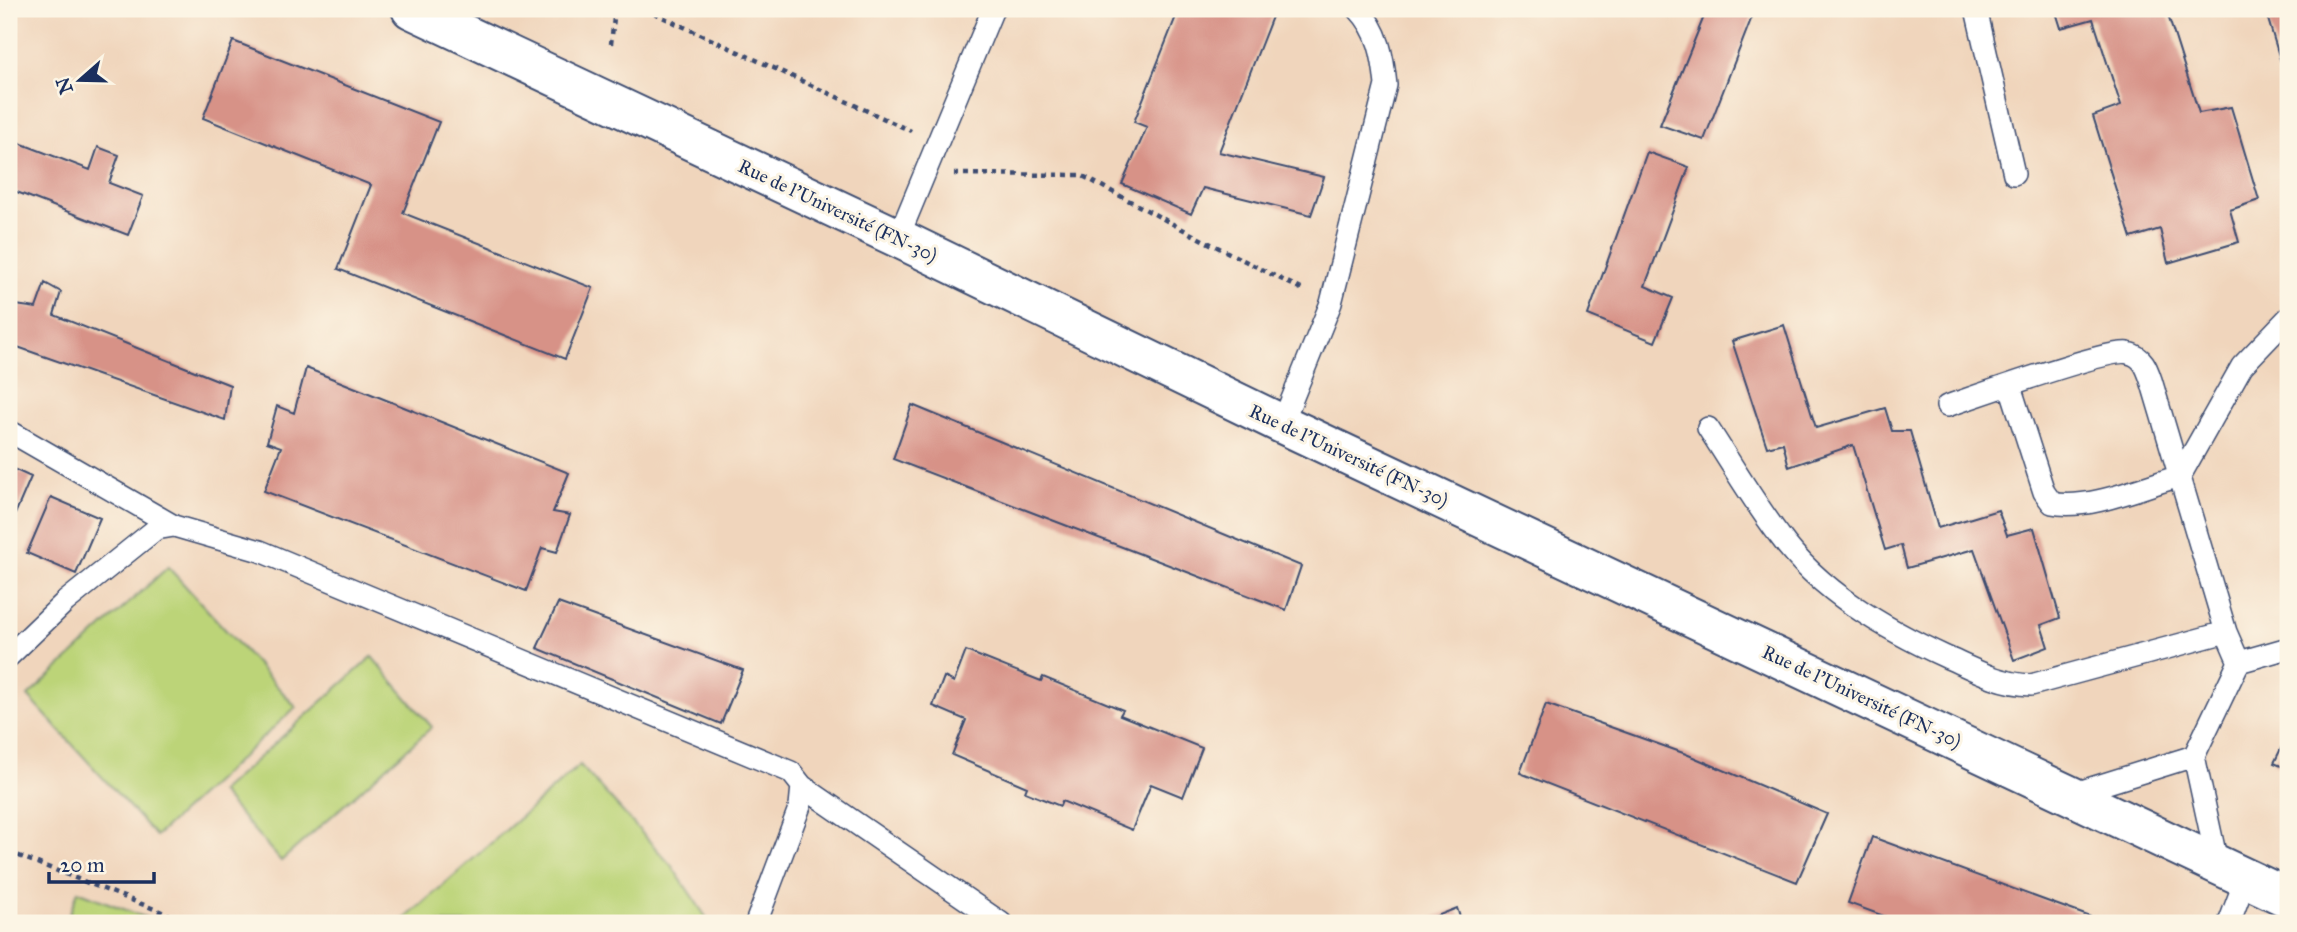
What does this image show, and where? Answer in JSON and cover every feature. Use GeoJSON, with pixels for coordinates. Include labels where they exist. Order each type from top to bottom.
{"type":"FeatureCollection","features":[{"type":"Feature","properties":{"kind":"street","name":"Rue de l'Université (FN-30)"},"geometry":{"type":"LineString","coordinates":[[411,9],[898,238],[1282,424],[2288,898]]}},
{"type":"Feature","properties":{"kind":"lane"},"geometry":{"type":"LineString","coordinates":[[898,238],[993,9]]}},
{"type":"Feature","properties":{"kind":"lane"},"geometry":{"type":"LineString","coordinates":[[1282,424],[1331,303],[1386,85],[1383,56],[1372,24],[1358,9]]}},
{"type":"Feature","properties":{"kind":"lane"},"geometry":{"type":"LineString","coordinates":[[1976,9],[2014,174]]}},
{"type":"Feature","properties":{"kind":"lane"},"geometry":{"type":"LineString","coordinates":[[2010,386],[2044,492],[2052,503],[2066,506],[2086,503],[2180,476],[2242,366],[2288,318]]}},
{"type":"Feature","properties":{"kind":"lane"},"geometry":{"type":"LineString","coordinates":[[1947,406],[2117,354],[2126,352],[2139,357],[2151,380],[2226,632],[2239,662]]}},
{"type":"Feature","properties":{"kind":"lane"},"geometry":{"type":"LineString","coordinates":[[1708,428],[1779,536],[1796,556],[1861,612],[1892,633],[2009,685],[2032,685],[2226,632]]}},
{"type":"Feature","properties":{"kind":"lane"},"geometry":{"type":"LineString","coordinates":[[9,430],[174,526],[272,556],[791,772],[802,786],[1001,923]]}},
{"type":"Feature","properties":{"kind":"lane"},"geometry":{"type":"LineString","coordinates":[[9,656],[65,602],[145,536],[156,529],[174,526]]}},
{"type":"Feature","properties":{"kind":"lane"},"geometry":{"type":"LineString","coordinates":[[2229,923],[2232,870],[2194,756],[2239,662],[2288,648]]}},
{"type":"Feature","properties":{"kind":"lane"},"geometry":{"type":"LineString","coordinates":[[2072,794],[2194,756]]}},
{"type":"Feature","properties":{"kind":"lane"},"geometry":{"type":"LineString","coordinates":[[756,923],[800,806],[802,786]]}},
{"type":"Feature","properties":{"kind":"path"},"geometry":{"type":"LineString","coordinates":[[611,44],[615,9]]}},
{"type":"Feature","properties":{"kind":"path"},"geometry":{"type":"LineString","coordinates":[[645,9],[937,144]]}},
{"type":"Feature","properties":{"kind":"path"},"geometry":{"type":"LineString","coordinates":[[925,174],[1081,175],[1199,238],[1331,303]]}},
{"type":"Feature","properties":{"kind":"path"},"geometry":{"type":"LineString","coordinates":[[9,852],[190,923]]}},
{"type":"Feature","properties":{"kind":"shaded area"},"geometry":{"type":"Polygon","coordinates":[[[9,9],[2288,9],[2288,923],[9,923],[9,9]]]}},
{"type":"Feature","properties":{"kind":"green space"},"geometry":{"type":"Polygon","coordinates":[[[168,567],[296,707],[156,836],[28,696],[168,567]]]}},
{"type":"Feature","properties":{"kind":"green space"},"geometry":{"type":"Polygon","coordinates":[[[372,657],[432,727],[281,861],[220,792],[372,657]]]}},
{"type":"Feature","properties":{"kind":"green space"},"geometry":{"type":"Polygon","coordinates":[[[580,765],[671,865],[710,923],[400,923],[580,765]]]}},
{"type":"Feature","properties":{"kind":"green space"},"geometry":{"type":"Polygon","coordinates":[[[78,891],[159,923],[66,923],[78,891]]]}},
{"type":"Feature","properties":{"kind":"building"},"geometry":{"type":"Polygon","coordinates":[[[1179,9],[1275,9],[1219,152],[1324,177],[1311,215],[1203,188],[1191,214],[1122,184],[1147,127],[1134,122],[1179,9]]]}},
{"type":"Feature","properties":{"kind":"building"},"geometry":{"type":"Polygon","coordinates":[[[1707,9],[1755,9],[1704,140],[1660,125],[1707,9]]]}},
{"type":"Feature","properties":{"kind":"building"},"geometry":{"type":"Polygon","coordinates":[[[2055,9],[2166,9],[2199,113],[2231,107],[2259,200],[2230,210],[2239,242],[2168,263],[2160,229],[2131,238],[2093,116],[2121,106],[2093,19],[2061,28],[2055,9]]]}},
{"type":"Feature","properties":{"kind":"building"},"geometry":{"type":"Polygon","coordinates":[[[2265,9],[2288,9],[2288,86],[2265,9]]]}},
{"type":"Feature","properties":{"kind":"building"},"geometry":{"type":"Polygon","coordinates":[[[233,41],[439,122],[403,213],[593,288],[565,359],[338,269],[371,185],[203,118],[233,41]]]}},
{"type":"Feature","properties":{"kind":"building"},"geometry":{"type":"Polygon","coordinates":[[[9,139],[90,170],[98,147],[119,155],[109,183],[143,196],[128,235],[9,189],[9,139]]]}},
{"type":"Feature","properties":{"kind":"building"},"geometry":{"type":"Polygon","coordinates":[[[1647,152],[1689,167],[1645,286],[1673,298],[1655,342],[1588,315],[1647,152]]]}},
{"type":"Feature","properties":{"kind":"building"},"geometry":{"type":"Polygon","coordinates":[[[45,283],[61,292],[54,315],[230,385],[225,420],[9,344],[9,304],[36,308],[45,283]]]}},
{"type":"Feature","properties":{"kind":"building"},"geometry":{"type":"Polygon","coordinates":[[[1784,325],[1816,428],[1885,408],[1892,431],[1910,431],[1938,528],[1998,510],[2007,535],[2034,528],[2060,618],[2041,625],[2048,647],[2014,660],[1974,549],[1907,568],[1901,545],[1885,550],[1853,445],[1789,467],[1783,443],[1767,447],[1732,341],[1784,325]]]}},
{"type":"Feature","properties":{"kind":"building"},"geometry":{"type":"Polygon","coordinates":[[[306,368],[569,473],[553,512],[570,515],[557,552],[542,548],[526,591],[264,491],[281,447],[267,442],[277,406],[294,413],[306,368]]]}},
{"type":"Feature","properties":{"kind":"building"},"geometry":{"type":"Polygon","coordinates":[[[912,405],[1301,566],[1286,610],[893,459],[912,405]]]}},
{"type":"Feature","properties":{"kind":"building"},"geometry":{"type":"Polygon","coordinates":[[[9,467],[31,477],[9,528],[9,467]]]}},
{"type":"Feature","properties":{"kind":"building"},"geometry":{"type":"Polygon","coordinates":[[[51,497],[100,518],[76,574],[27,553],[51,497]]]}},
{"type":"Feature","properties":{"kind":"building"},"geometry":{"type":"Polygon","coordinates":[[[558,603],[743,670],[721,724],[537,648],[558,603]]]}},
{"type":"Feature","properties":{"kind":"building"},"geometry":{"type":"Polygon","coordinates":[[[966,651],[1041,681],[1043,677],[1123,710],[1120,715],[1202,748],[1183,797],[1151,784],[1132,830],[1062,801],[1060,806],[1025,792],[1027,787],[952,755],[966,720],[933,706],[944,677],[954,682],[966,651]]]}},
{"type":"Feature","properties":{"kind":"building"},"geometry":{"type":"Polygon","coordinates":[[[1546,704],[1686,754],[1827,814],[1797,882],[1520,773],[1546,704]]]}},
{"type":"Feature","properties":{"kind":"building"},"geometry":{"type":"Polygon","coordinates":[[[2288,734],[2288,769],[2274,763],[2288,734]]]}},
{"type":"Feature","properties":{"kind":"building"},"geometry":{"type":"Polygon","coordinates":[[[1872,837],[2107,923],[1903,923],[1848,903],[1872,837]]]}},
{"type":"Feature","properties":{"kind":"building"},"geometry":{"type":"Polygon","coordinates":[[[1457,908],[1462,923],[1419,923],[1457,908]]]}}]}
